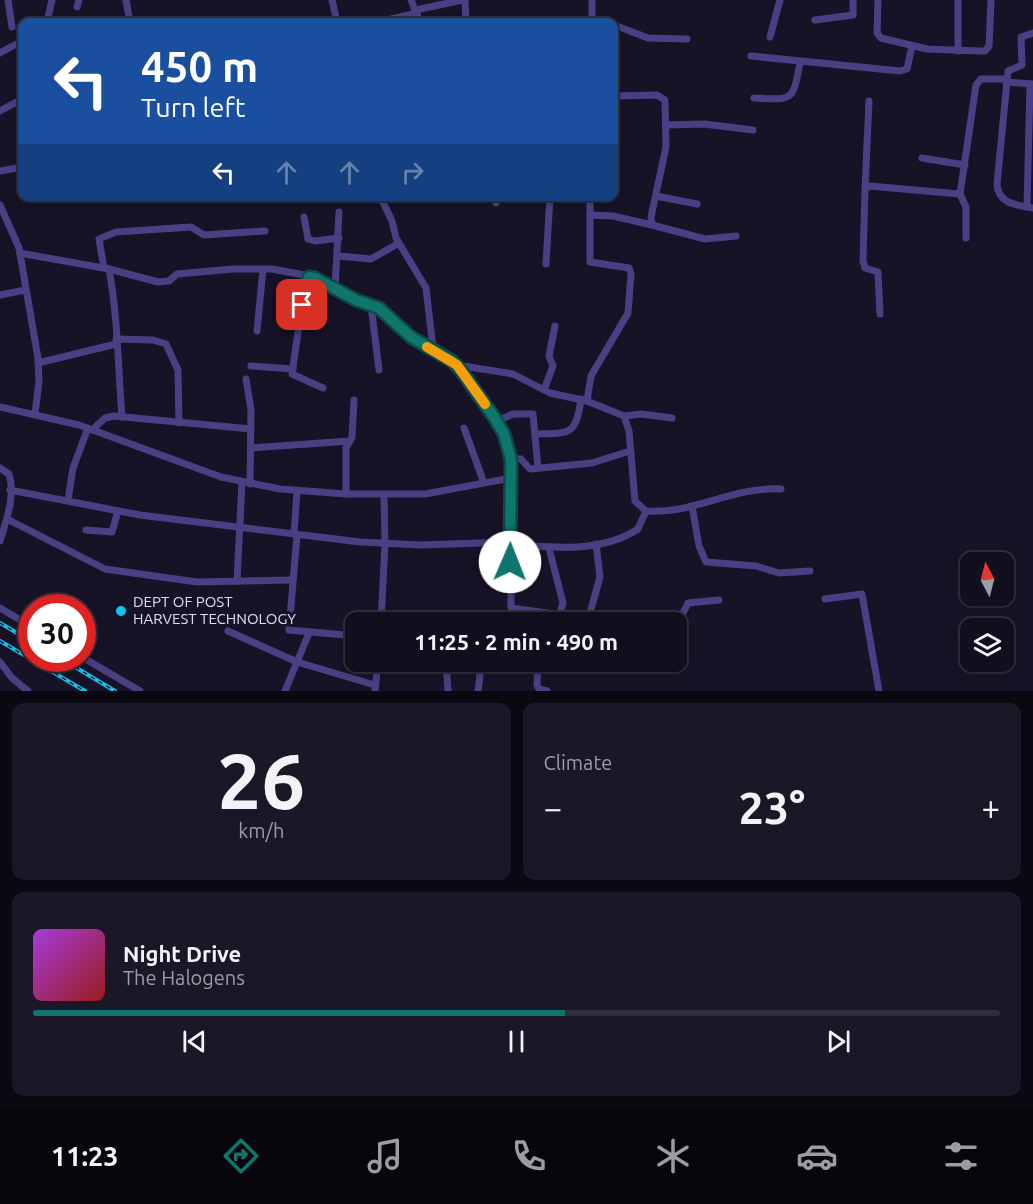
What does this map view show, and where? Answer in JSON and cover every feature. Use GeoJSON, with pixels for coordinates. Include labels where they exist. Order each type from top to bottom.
{"type":"FeatureCollection","features":[{"type":"Feature","properties":{"kind":"street"},"geometry":{"type":"LineString","coordinates":[[8,0],[12,27]]}},
{"type":"Feature","properties":{"kind":"street"},"geometry":{"type":"LineString","coordinates":[[48,18],[52,0]]}},
{"type":"Feature","properties":{"kind":"street"},"geometry":{"type":"LineString","coordinates":[[126,0],[129,18]]}},
{"type":"Feature","properties":{"kind":"street"},"geometry":{"type":"LineString","coordinates":[[333,0],[336,18]]}},
{"type":"Feature","properties":{"kind":"street"},"geometry":{"type":"LineString","coordinates":[[411,0],[419,18]]}},
{"type":"Feature","properties":{"kind":"street"},"geometry":{"type":"LineString","coordinates":[[392,18],[451,1],[463,0],[465,18]]}},
{"type":"Feature","properties":{"kind":"street"},"geometry":{"type":"LineString","coordinates":[[592,0],[592,18]]}},
{"type":"Feature","properties":{"kind":"street"},"geometry":{"type":"LineString","coordinates":[[770,37],[780,0]]}},
{"type":"Feature","properties":{"kind":"street"},"geometry":{"type":"LineString","coordinates":[[815,20],[853,15],[853,0]]}},
{"type":"Feature","properties":{"kind":"street"},"geometry":{"type":"LineString","coordinates":[[878,0],[878,36],[912,46],[958,51],[987,49],[991,0]]}},
{"type":"Feature","properties":{"kind":"street"},"geometry":{"type":"LineString","coordinates":[[958,0],[958,51]]}},
{"type":"Feature","properties":{"kind":"street"},"geometry":{"type":"LineString","coordinates":[[618,27],[648,38],[687,39]]}},
{"type":"Feature","properties":{"kind":"street"},"geometry":{"type":"LineString","coordinates":[[966,238],[966,207],[960,194],[977,81],[1006,80],[1032,84],[1030,208],[1007,202],[997,190],[1006,80],[1009,69],[1022,65],[1022,37],[1033,33]]}},
{"type":"Feature","properties":{"kind":"street"},"geometry":{"type":"LineString","coordinates":[[0,53],[18,43]]}},
{"type":"Feature","properties":{"kind":"street"},"geometry":{"type":"LineString","coordinates":[[751,56],[904,71],[912,46]]}},
{"type":"Feature","properties":{"kind":"street"},"geometry":{"type":"LineString","coordinates":[[754,99],[790,97],[794,92],[800,62]]}},
{"type":"Feature","properties":{"kind":"street"},"geometry":{"type":"LineString","coordinates":[[618,96],[664,97],[665,155],[651,217],[652,225]]}},
{"type":"Feature","properties":{"kind":"street"},"geometry":{"type":"LineString","coordinates":[[0,111],[18,101]]}},
{"type":"Feature","properties":{"kind":"street"},"geometry":{"type":"LineString","coordinates":[[868,101],[863,261],[865,268],[878,272],[880,314]]}},
{"type":"Feature","properties":{"kind":"street"},"geometry":{"type":"LineString","coordinates":[[666,126],[704,124],[753,130]]}},
{"type":"Feature","properties":{"kind":"street"},"geometry":{"type":"LineString","coordinates":[[922,158],[965,165]]}},
{"type":"Feature","properties":{"kind":"street"},"geometry":{"type":"LineString","coordinates":[[0,171],[18,169]]}},
{"type":"Feature","properties":{"kind":"street"},"geometry":{"type":"LineString","coordinates":[[865,189],[870,186],[960,194]]}},
{"type":"Feature","properties":{"kind":"street"},"geometry":{"type":"LineString","coordinates":[[656,196],[697,204]]}},
{"type":"Feature","properties":{"kind":"street"},"geometry":{"type":"LineString","coordinates":[[382,201],[395,236],[426,288],[435,350]]}},
{"type":"Feature","properties":{"kind":"street"},"geometry":{"type":"LineString","coordinates":[[546,264],[550,201]]}},
{"type":"Feature","properties":{"kind":"street"},"geometry":{"type":"LineString","coordinates":[[535,434],[562,432],[574,428],[578,422],[591,376],[624,324],[631,270],[590,262],[590,201]]}},
{"type":"Feature","properties":{"kind":"street"},"geometry":{"type":"LineString","coordinates":[[0,205],[20,253],[38,363],[34,414]]}},
{"type":"Feature","properties":{"kind":"street"},"geometry":{"type":"LineString","coordinates":[[335,289],[339,256],[339,212]]}},
{"type":"Feature","properties":{"kind":"street"},"geometry":{"type":"LineString","coordinates":[[590,215],[613,216],[705,238],[736,236]]}},
{"type":"Feature","properties":{"kind":"street"},"geometry":{"type":"LineString","coordinates":[[304,217],[308,239],[339,238]]}},
{"type":"Feature","properties":{"kind":"street"},"geometry":{"type":"LineString","coordinates":[[122,417],[116,342],[116,307],[99,239],[116,232],[191,227],[204,235],[265,231]]}},
{"type":"Feature","properties":{"kind":"street"},"geometry":{"type":"LineString","coordinates":[[339,256],[371,259],[399,243]]}},
{"type":"Feature","properties":{"kind":"street"},"geometry":{"type":"LineString","coordinates":[[20,253],[106,269],[158,282],[168,280],[177,274],[263,269],[309,277],[386,313],[411,337],[457,365],[504,434],[511,459],[510,605],[523,612]]}},
{"type":"Feature","properties":{"kind":"street"},"geometry":{"type":"LineString","coordinates":[[257,331],[263,269]]}},
{"type":"Feature","properties":{"kind":"street"},"geometry":{"type":"LineString","coordinates":[[309,277],[292,369],[293,376],[323,388]]}},
{"type":"Feature","properties":{"kind":"street"},"geometry":{"type":"LineString","coordinates":[[0,296],[25,290]]}},
{"type":"Feature","properties":{"kind":"street"},"geometry":{"type":"LineString","coordinates":[[371,305],[379,370]]}},
{"type":"Feature","properties":{"kind":"street"},"geometry":{"type":"LineString","coordinates":[[544,390],[553,366],[549,356],[555,326]]}},
{"type":"Feature","properties":{"kind":"street"},"geometry":{"type":"LineString","coordinates":[[38,363],[116,342],[153,340],[166,344],[178,370],[179,423]]}},
{"type":"Feature","properties":{"kind":"street"},"geometry":{"type":"LineString","coordinates":[[457,365],[504,371],[544,390],[584,400],[624,416],[641,414],[672,418]]}},
{"type":"Feature","properties":{"kind":"street"},"geometry":{"type":"LineString","coordinates":[[251,366],[292,369]]}},
{"type":"Feature","properties":{"kind":"street"},"geometry":{"type":"LineString","coordinates":[[237,581],[240,528],[251,448],[246,379]]}},
{"type":"Feature","properties":{"kind":"street"},"geometry":{"type":"LineString","coordinates":[[346,494],[346,448],[350,441],[354,400]]}},
{"type":"Feature","properties":{"kind":"street"},"geometry":{"type":"LineString","coordinates":[[0,407],[90,429],[246,483],[297,491],[384,495],[434,493],[511,477]]}},
{"type":"Feature","properties":{"kind":"street"},"geometry":{"type":"LineString","coordinates":[[497,421],[513,414],[532,413],[538,468]]}},
{"type":"Feature","properties":{"kind":"street"},"geometry":{"type":"LineString","coordinates":[[624,416],[628,423],[634,501],[646,511],[692,506],[749,490],[781,489]]}},
{"type":"Feature","properties":{"kind":"street"},"geometry":{"type":"LineString","coordinates":[[68,500],[73,468],[90,429],[105,418],[122,417],[251,429]]}},
{"type":"Feature","properties":{"kind":"street"},"geometry":{"type":"LineString","coordinates":[[464,428],[484,483]]}},
{"type":"Feature","properties":{"kind":"street"},"geometry":{"type":"LineString","coordinates":[[251,448],[350,441]]}},
{"type":"Feature","properties":{"kind":"street"},"geometry":{"type":"LineString","coordinates":[[511,459],[521,459],[528,468],[538,468],[592,463],[630,451]]}},
{"type":"Feature","properties":{"kind":"street"},"geometry":{"type":"LineString","coordinates":[[0,468],[9,474],[10,490],[7,519],[0,541]]}},
{"type":"Feature","properties":{"kind":"street"},"geometry":{"type":"LineString","coordinates":[[10,490],[118,510],[240,528],[385,544],[511,543],[549,548],[596,544],[619,539],[633,532],[641,525],[646,511]]}},
{"type":"Feature","properties":{"kind":"street"},"geometry":{"type":"LineString","coordinates":[[297,491],[289,630],[345,635]]}},
{"type":"Feature","properties":{"kind":"street"},"geometry":{"type":"LineString","coordinates":[[382,612],[385,544],[384,495]]}},
{"type":"Feature","properties":{"kind":"street"},"geometry":{"type":"LineString","coordinates":[[692,506],[699,546],[706,562],[756,566],[779,573],[810,571]]}},
{"type":"Feature","properties":{"kind":"street"},"geometry":{"type":"LineString","coordinates":[[86,530],[112,532],[118,510]]}},
{"type":"Feature","properties":{"kind":"street"},"geometry":{"type":"LineString","coordinates":[[7,519],[105,569],[197,582],[293,580]]}},
{"type":"Feature","properties":{"kind":"street"},"geometry":{"type":"LineString","coordinates":[[590,612],[600,577],[596,544]]}},
{"type":"Feature","properties":{"kind":"street"},"geometry":{"type":"LineString","coordinates":[[549,548],[562,603],[560,612]]}},
{"type":"Feature","properties":{"kind":"street"},"geometry":{"type":"LineString","coordinates":[[825,598],[862,594],[879,691]]}},
{"type":"Feature","properties":{"kind":"street"},"geometry":{"type":"LineString","coordinates":[[684,612],[688,603],[719,600]]}},
{"type":"Feature","properties":{"kind":"street"},"geometry":{"type":"LineString","coordinates":[[0,609],[18,619]]}},
{"type":"Feature","properties":{"kind":"street"},"geometry":{"type":"LineString","coordinates":[[228,631],[297,662],[375,688],[377,672]]}},
{"type":"Feature","properties":{"kind":"street"},"geometry":{"type":"LineString","coordinates":[[285,691],[309,633]]}},
{"type":"Feature","properties":{"kind":"street"},"geometry":{"type":"LineString","coordinates":[[0,662],[12,678],[28,691]]}},
{"type":"Feature","properties":{"kind":"street"},"geometry":{"type":"LineString","coordinates":[[96,665],[140,691]]}},
{"type":"Feature","properties":{"kind":"street"},"geometry":{"type":"LineString","coordinates":[[447,672],[448,691]]}},
{"type":"Feature","properties":{"kind":"street"},"geometry":{"type":"LineString","coordinates":[[478,691],[479,672]]}},
{"type":"Feature","properties":{"kind":"street"},"geometry":{"type":"LineString","coordinates":[[538,672],[537,685],[539,689],[547,691]]}},
{"type":"Feature","properties":{"kind":"railway"},"geometry":{"type":"LineString","coordinates":[[0,623],[18,634]]}},
{"type":"Feature","properties":{"kind":"railway"},"geometry":{"type":"LineString","coordinates":[[0,641],[85,691]]}},
{"type":"Feature","properties":{"kind":"railway"},"geometry":{"type":"LineString","coordinates":[[83,672],[115,691]]}},
{"type":"Feature","properties":{"kind":"slow traffic"},"geometry":{"type":"LineString","coordinates":[[427,347],[457,365],[485,404]]}},
{"type":"Feature","properties":{"kind":"place","name":"DEPT OF POST HARVEST TECHNOLOGY"},"geometry":{"type":"Point","coordinates":[121,611]}},
{"type":"Feature","properties":{"kind":"route"},"geometry":{"type":"LineString","coordinates":[[302,305],[309,277],[315,278],[356,300],[379,308],[411,337],[452,361],[460,369],[501,426],[510,454],[512,497],[510,562]]}}]}
